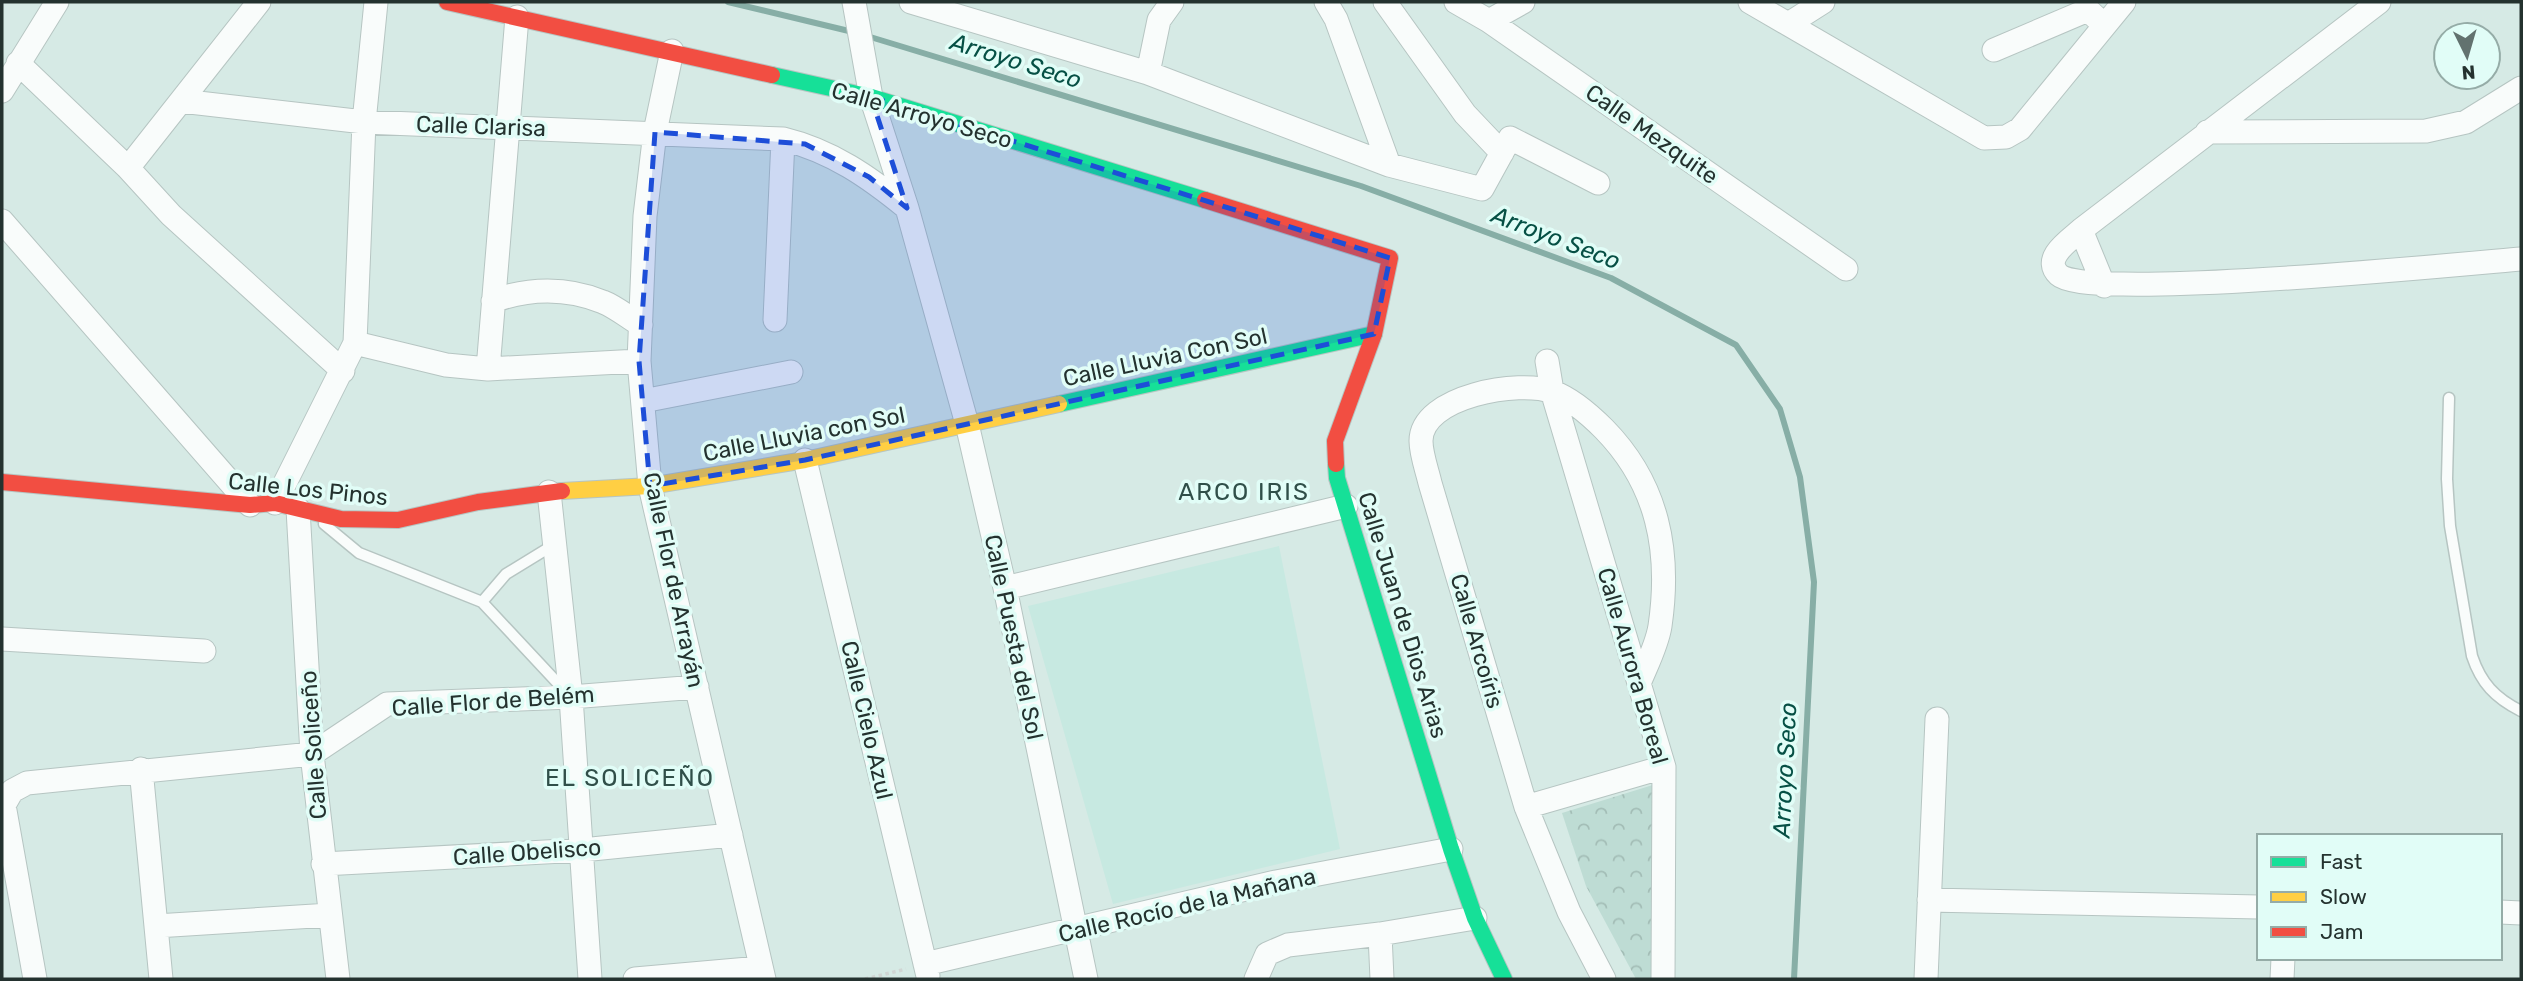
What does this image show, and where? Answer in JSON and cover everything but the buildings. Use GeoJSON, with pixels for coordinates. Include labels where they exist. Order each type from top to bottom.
{"type":"FeatureCollection","features":[{"type":"Feature","properties":{"kind":"street"},"geometry":{"type":"LineString","coordinates":[[2,91],[57,2]]}},
{"type":"Feature","properties":{"kind":"street"},"geometry":{"type":"LineString","coordinates":[[128,168],[259,2]]}},
{"type":"Feature","properties":{"kind":"street"},"geometry":{"type":"LineString","coordinates":[[275,503],[355,344],[364,122],[376,2]]}},
{"type":"Feature","properties":{"kind":"street","name":"Calle Arroyo Seco"},"geometry":{"type":"LineString","coordinates":[[447,2],[672,51],[869,87],[1390,258]]}},
{"type":"Feature","properties":{"kind":"street"},"geometry":{"type":"LineString","coordinates":[[911,2],[1148,73],[1389,165],[1482,189],[1506,146]]}},
{"type":"Feature","properties":{"kind":"street"},"geometry":{"type":"LineString","coordinates":[[1148,73],[1159,20],[1172,2]]}},
{"type":"Feature","properties":{"kind":"street"},"geometry":{"type":"LineString","coordinates":[[1326,2],[1336,19],[1389,165]]}},
{"type":"Feature","properties":{"kind":"street"},"geometry":{"type":"LineString","coordinates":[[1385,2],[1465,114],[1506,146],[1598,183]]}},
{"type":"Feature","properties":{"kind":"street","name":"Calle Mezquite"},"geometry":{"type":"LineString","coordinates":[[1456,2],[1489,21],[1846,269]]}},
{"type":"Feature","properties":{"kind":"street"},"geometry":{"type":"LineString","coordinates":[[1489,21],[1523,2]]}},
{"type":"Feature","properties":{"kind":"street"},"geometry":{"type":"LineString","coordinates":[[1750,2],[1984,138],[2006,137],[2020,129],[2124,2]]}},
{"type":"Feature","properties":{"kind":"street"},"geometry":{"type":"LineString","coordinates":[[1790,23],[1823,2]]}},
{"type":"Feature","properties":{"kind":"street"},"geometry":{"type":"LineString","coordinates":[[2379,2],[2081,230],[2056,252],[2053,260],[2056,270],[2067,280],[2104,286],[2307,277],[2521,259]]}},
{"type":"Feature","properties":{"kind":"street","name":"Calle Puesta del Sol"},"geometry":{"type":"LineString","coordinates":[[855,5],[869,87],[907,208],[967,424],[1005,588],[1086,979]]}},
{"type":"Feature","properties":{"kind":"street"},"geometry":{"type":"LineString","coordinates":[[1994,50],[2088,10],[2104,25]]}},
{"type":"Feature","properties":{"kind":"street"},"geometry":{"type":"LineString","coordinates":[[488,369],[517,16]]}},
{"type":"Feature","properties":{"kind":"street","name":"Calle Flor de Arrayán"},"geometry":{"type":"LineString","coordinates":[[672,51],[655,132],[645,216],[639,361],[650,486],[762,974]]}},
{"type":"Feature","properties":{"kind":"street"},"geometry":{"type":"LineString","coordinates":[[18,63],[128,168],[171,215],[343,371]]}},
{"type":"Feature","properties":{"kind":"street"},"geometry":{"type":"LineString","coordinates":[[2207,132],[2426,131],[2466,122],[2521,88]]}},
{"type":"Feature","properties":{"kind":"street","name":"Calle Clarisa"},"geometry":{"type":"LineString","coordinates":[[181,101],[364,122],[783,139],[830,154],[869,177],[907,208]]}},
{"type":"Feature","properties":{"kind":"street"},"geometry":{"type":"LineString","coordinates":[[775,320],[783,139]]}},
{"type":"Feature","properties":{"kind":"street"},"geometry":{"type":"LineString","coordinates":[[2,221],[250,505]]}},
{"type":"Feature","properties":{"kind":"street"},"geometry":{"type":"LineString","coordinates":[[2081,230],[2104,286]]}},
{"type":"Feature","properties":{"kind":"street","name":"Calle Juan de Dios Arias"},"geometry":{"type":"LineString","coordinates":[[1390,258],[1374,334],[1335,441],[1337,478],[1451,849],[1475,918],[1504,979]]}},
{"type":"Feature","properties":{"kind":"street"},"geometry":{"type":"LineString","coordinates":[[493,302],[518,292],[553,290],[603,302],[641,325]]}},
{"type":"Feature","properties":{"kind":"street","name":"Calle Lluvia Con Sol"},"geometry":{"type":"LineString","coordinates":[[967,424],[1374,334]]}},
{"type":"Feature","properties":{"kind":"street"},"geometry":{"type":"LineString","coordinates":[[355,344],[446,365],[488,369],[639,361]]}},
{"type":"Feature","properties":{"kind":"street","name":"Calle Aurora Boreal"},"geometry":{"type":"LineString","coordinates":[[1547,361],[1552,391],[1664,767],[1663,979]]}},
{"type":"Feature","properties":{"kind":"street"},"geometry":{"type":"LineString","coordinates":[[643,401],[791,372]]}},
{"type":"Feature","properties":{"kind":"street","name":"Calle Arcoíris"},"geometry":{"type":"LineString","coordinates":[[1552,391],[1521,388],[1486,391],[1441,407],[1427,422],[1420,439],[1430,482],[1526,807],[1569,912],[1604,979]]}},
{"type":"Feature","properties":{"kind":"street"},"geometry":{"type":"LineString","coordinates":[[1552,391],[1589,413],[1623,448],[1646,482],[1660,529],[1663,593],[1660,629],[1640,681]]}},
{"type":"Feature","properties":{"kind":"street","name":"Calle Lluvia con Sol"},"geometry":{"type":"LineString","coordinates":[[650,486],[805,460],[967,424]]}},
{"type":"Feature","properties":{"kind":"street","name":"Calle Cielo Azul"},"geometry":{"type":"LineString","coordinates":[[805,460],[927,972]]}},
{"type":"Feature","properties":{"kind":"street","name":"Calle Los Pinos"},"geometry":{"type":"LineString","coordinates":[[2,482],[250,505],[275,503],[341,519],[398,520],[478,502],[550,492],[650,486]]}},
{"type":"Feature","properties":{"kind":"street"},"geometry":{"type":"LineString","coordinates":[[550,492],[571,697],[590,979]]}},
{"type":"Feature","properties":{"kind":"street"},"geometry":{"type":"LineString","coordinates":[[1005,588],[1346,506]]}},
{"type":"Feature","properties":{"kind":"street","name":"Calle Soliceño"},"geometry":{"type":"LineString","coordinates":[[305,511],[312,754],[338,979]]}},
{"type":"Feature","properties":{"kind":"street"},"geometry":{"type":"LineString","coordinates":[[2,639],[204,652]]}},
{"type":"Feature","properties":{"kind":"street","name":"Calle Flor de Belém"},"geometry":{"type":"LineString","coordinates":[[35,979],[4,805],[12,791],[27,783],[141,769],[312,754],[387,704],[571,697],[697,687]]}},
{"type":"Feature","properties":{"kind":"street"},"geometry":{"type":"LineString","coordinates":[[1926,979],[1937,719]]}},
{"type":"Feature","properties":{"kind":"street"},"geometry":{"type":"LineString","coordinates":[[1526,807],[1664,767]]}},
{"type":"Feature","properties":{"kind":"street"},"geometry":{"type":"LineString","coordinates":[[141,769],[161,979]]}},
{"type":"Feature","properties":{"kind":"street","name":"Calle Obelisco"},"geometry":{"type":"LineString","coordinates":[[323,864],[582,850],[731,835]]}},
{"type":"Feature","properties":{"kind":"street","name":"Calle Rocío de la Mañana"},"geometry":{"type":"LineString","coordinates":[[927,972],[1075,931],[1276,882],[1451,849]]}},
{"type":"Feature","properties":{"kind":"street"},"geometry":{"type":"LineString","coordinates":[[1929,900],[2257,907]]}},
{"type":"Feature","properties":{"kind":"street"},"geometry":{"type":"LineString","coordinates":[[2502,912],[2521,913]]}},
{"type":"Feature","properties":{"kind":"street"},"geometry":{"type":"LineString","coordinates":[[156,926],[330,915]]}},
{"type":"Feature","properties":{"kind":"street"},"geometry":{"type":"LineString","coordinates":[[1257,975],[1267,954],[1288,945],[1380,934],[1475,918]]}},
{"type":"Feature","properties":{"kind":"street"},"geometry":{"type":"LineString","coordinates":[[1380,934],[1382,979]]}},
{"type":"Feature","properties":{"kind":"street"},"geometry":{"type":"LineString","coordinates":[[2282,979],[2283,960]]}},
{"type":"Feature","properties":{"kind":"street"},"geometry":{"type":"LineString","coordinates":[[635,979],[762,974]]}},
{"type":"Feature","properties":{"kind":"lane"},"geometry":{"type":"LineString","coordinates":[[2449,398],[2447,479],[2450,526],[2472,656],[2479,677],[2492,693],[2521,711]]}},
{"type":"Feature","properties":{"kind":"lane"},"geometry":{"type":"LineString","coordinates":[[305,511],[359,553],[482,601],[571,697]]}},
{"type":"Feature","properties":{"kind":"lane"},"geometry":{"type":"LineString","coordinates":[[482,601],[506,574],[555,544]]}},
{"type":"Feature","properties":{"kind":"path"},"geometry":{"type":"LineString","coordinates":[[865,979],[927,972]]}},
{"type":"Feature","properties":{"kind":"highlighted area"},"geometry":{"type":"Polygon","coordinates":[[[871,97],[1390,258],[1374,334],[805,460],[650,486],[639,361],[655,132],[805,144],[869,177],[907,208],[871,97]]]}},
{"type":"Feature","properties":{"kind":"shaded area"},"geometry":{"type":"Polygon","coordinates":[[[1279,546],[1340,849],[1113,904],[1028,606],[1279,546]]]}},
{"type":"Feature","properties":{"kind":"green space"},"geometry":{"type":"Polygon","coordinates":[[[1656,784],[1651,979],[1636,979],[1586,886],[1562,813],[1656,784]]]}},
{"type":"Feature","properties":{"kind":"waterway","name":"Arroyo Seco"},"geometry":{"type":"LineString","coordinates":[[728,2],[853,32]]}},
{"type":"Feature","properties":{"kind":"waterway","name":"Arroyo Seco"},"geometry":{"type":"LineString","coordinates":[[867,36],[1361,186],[1611,278],[1736,345],[1780,409],[1800,477],[1814,582],[1794,979]]}},
{"type":"Feature","properties":{"kind":"traffic: fast"},"geometry":{"type":"LineString","coordinates":[[772,75],[871,97],[1205,200]]}},
{"type":"Feature","properties":{"kind":"traffic: fast"},"geometry":{"type":"LineString","coordinates":[[1059,404],[1374,334]]}},
{"type":"Feature","properties":{"kind":"traffic: fast"},"geometry":{"type":"LineString","coordinates":[[1336,464],[1337,478],[1451,849],[1475,918],[1504,979]]}},
{"type":"Feature","properties":{"kind":"traffic: slow"},"geometry":{"type":"LineString","coordinates":[[562,491],[650,486],[805,460],[1059,404]]}},
{"type":"Feature","properties":{"kind":"traffic: jam"},"geometry":{"type":"LineString","coordinates":[[447,2],[772,75]]}},
{"type":"Feature","properties":{"kind":"traffic: jam"},"geometry":{"type":"LineString","coordinates":[[1205,200],[1390,258],[1374,334],[1335,441],[1336,464]]}},
{"type":"Feature","properties":{"kind":"traffic: jam"},"geometry":{"type":"LineString","coordinates":[[2,482],[250,505],[275,503],[341,519],[398,520],[478,502],[562,491]]}},
{"type":"Feature","properties":{"kind":"district","name":"ARCO IRIS"},"geometry":{"type":"Point","coordinates":[1244,492]}},
{"type":"Feature","properties":{"kind":"district","name":"EL SOLICEÑO"},"geometry":{"type":"Point","coordinates":[630,778]}}]}
